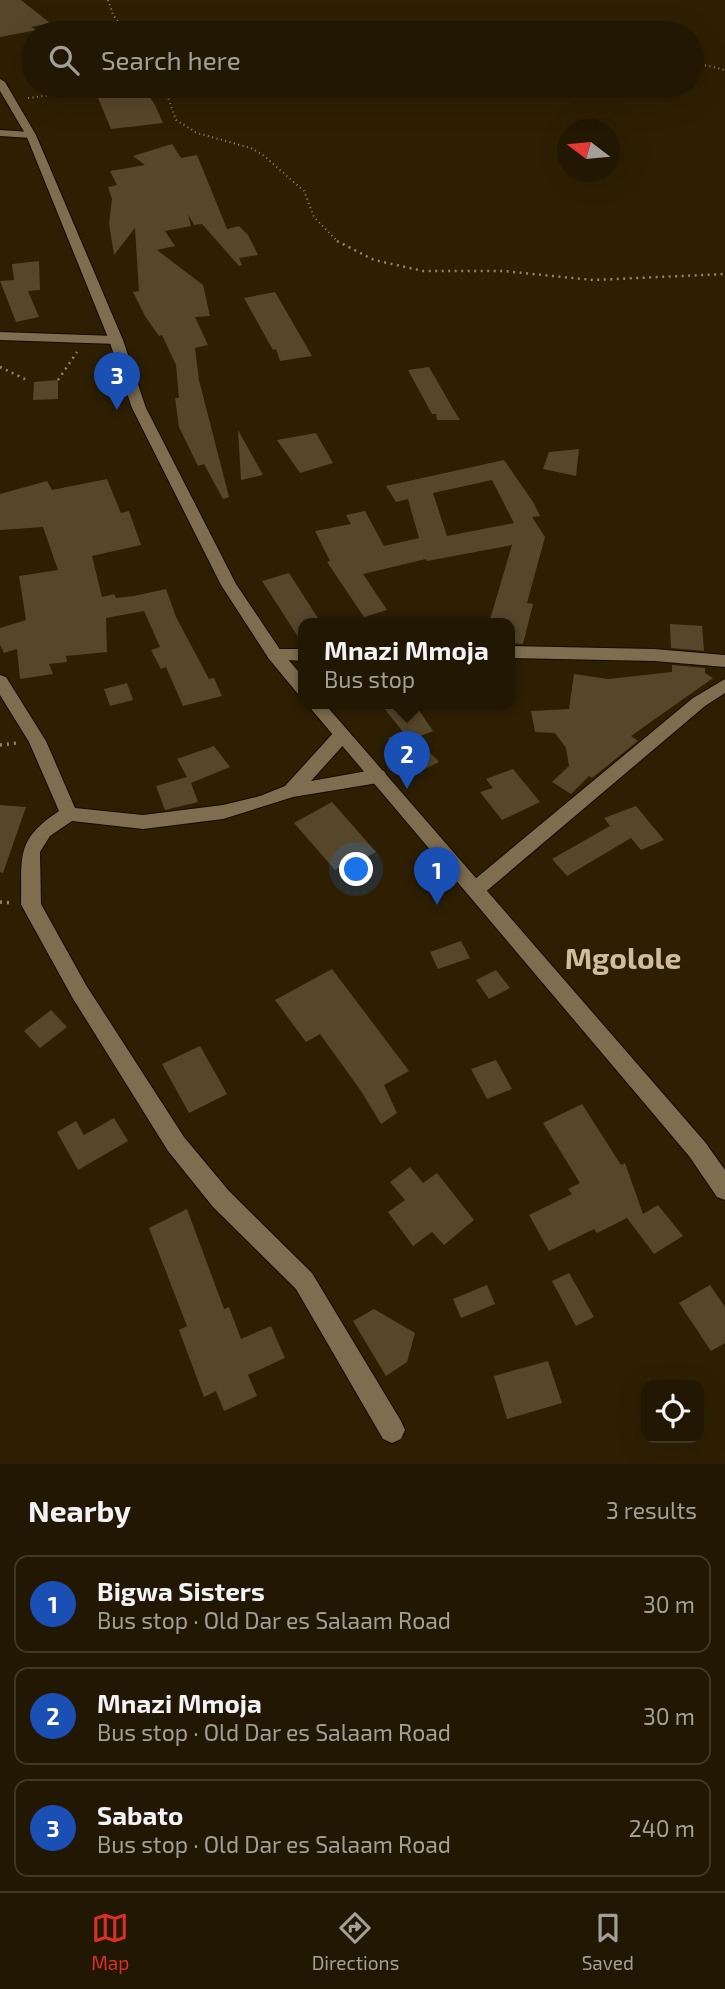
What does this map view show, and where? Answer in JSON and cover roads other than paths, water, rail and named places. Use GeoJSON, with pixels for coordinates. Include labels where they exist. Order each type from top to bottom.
{"type":"FeatureCollection","features":[{"type":"Feature","properties":{"kind":"street"},"geometry":{"type":"LineString","coordinates":[[0,82],[31,135],[116,340],[145,420],[229,585],[275,655],[298,683]]}},
{"type":"Feature","properties":{"kind":"street"},"geometry":{"type":"LineString","coordinates":[[0,133],[31,135]]}},
{"type":"Feature","properties":{"kind":"street"},"geometry":{"type":"LineString","coordinates":[[0,336],[116,340]]}},
{"type":"Feature","properties":{"kind":"street"},"geometry":{"type":"LineString","coordinates":[[515,652],[654,655],[725,661]]}},
{"type":"Feature","properties":{"kind":"street"},"geometry":{"type":"LineString","coordinates":[[275,655],[298,655]]}},
{"type":"Feature","properties":{"kind":"street"},"geometry":{"type":"LineString","coordinates":[[0,681],[37,741],[69,814]]}},
{"type":"Feature","properties":{"kind":"street"},"geometry":{"type":"LineString","coordinates":[[476,889],[699,702],[725,685]]}},
{"type":"Feature","properties":{"kind":"street"},"geometry":{"type":"LineString","coordinates":[[319,709],[476,889],[696,1149],[725,1189]]}},
{"type":"Feature","properties":{"kind":"street"},"geometry":{"type":"LineString","coordinates":[[291,791],[341,736]]}},
{"type":"Feature","properties":{"kind":"street"},"geometry":{"type":"LineString","coordinates":[[378,776],[291,791],[223,812],[143,822],[69,814],[43,831],[31,852],[31,904],[79,991],[176,1144],[221,1199],[304,1280],[393,1430]]}},
{"type":"Feature","properties":{"kind":"place","name":"Sabato"},"geometry":{"type":"Point","coordinates":[117,410]}},
{"type":"Feature","properties":{"kind":"place","name":"Mnazi Mmoja"},"geometry":{"type":"Point","coordinates":[407,789]}},
{"type":"Feature","properties":{"kind":"place","name":"Bigwa Sisters"},"geometry":{"type":"Point","coordinates":[437,905]}},
{"type":"Feature","properties":{"kind":"district","name":"Mgolole"},"geometry":{"type":"Point","coordinates":[623,957]}}]}
